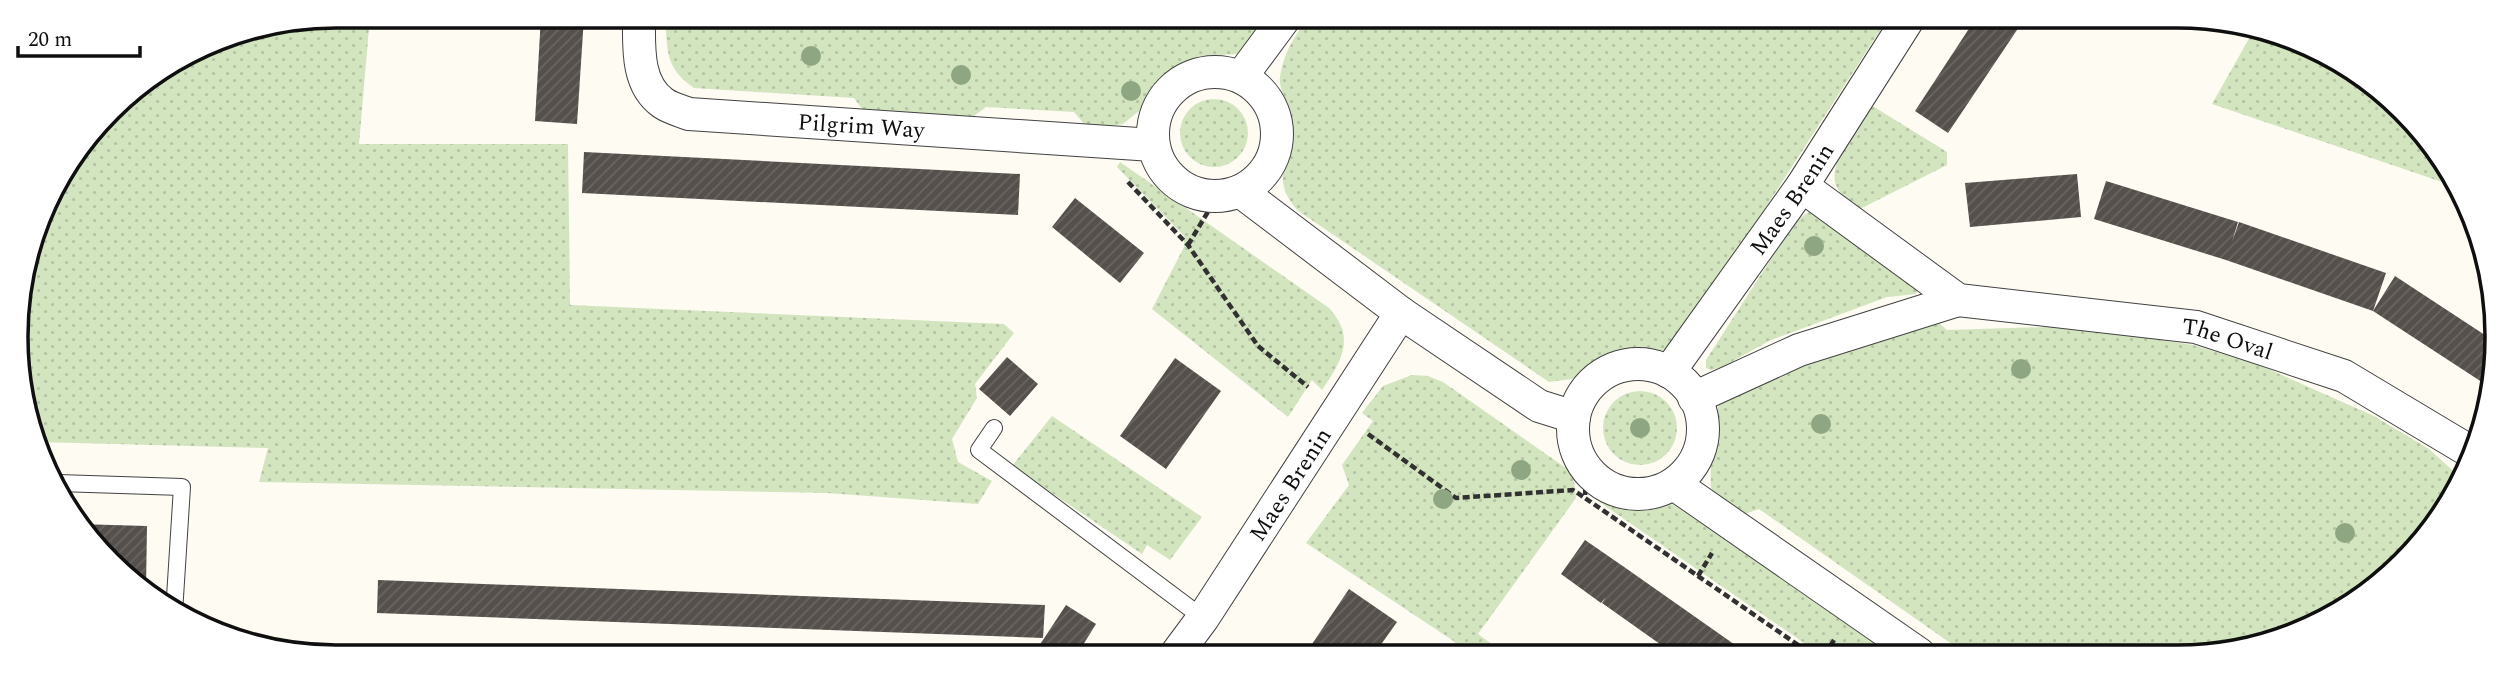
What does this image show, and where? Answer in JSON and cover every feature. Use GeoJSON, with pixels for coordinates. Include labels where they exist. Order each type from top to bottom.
{"type":"FeatureCollection","features":[{"type":"Feature","properties":{"kind":"street","name":"Pilgrim Way"},"geometry":{"type":"LineString","coordinates":[[639,28],[639,57],[649,88],[663,103],[689,114],[1153,145]]}},
{"type":"Feature","properties":{"kind":"street"},"geometry":{"type":"LineString","coordinates":[[1241,77],[1277,28]]}},
{"type":"Feature","properties":{"kind":"street","name":"Maes Brenin"},"geometry":{"type":"LineString","coordinates":[[1669,372],[1802,186],[1903,28]]}},
{"type":"Feature","properties":{"kind":"street"},"geometry":{"type":"LineString","coordinates":[[1203,72],[1222,72],[1241,77],[1256,86],[1268,100],[1275,117],[1275,152],[1267,168],[1255,182],[1229,194],[1200,194],[1184,188],[1169,177],[1159,162],[1153,145],[1153,126],[1158,107],[1169,91],[1185,79],[1203,72]]}},
{"type":"Feature","properties":{"kind":"street","name":"The Oval"},"geometry":{"type":"LineString","coordinates":[[1802,186],[1958,300]]}},
{"type":"Feature","properties":{"kind":"street"},"geometry":{"type":"LineString","coordinates":[[1229,194],[1539,406],[1574,417]]}},
{"type":"Feature","properties":{"kind":"street","name":"The Oval"},"geometry":{"type":"LineString","coordinates":[[1694,398],[1799,350],[1958,300],[2196,327],[2344,376],[2465,448]]}},
{"type":"Feature","properties":{"kind":"street","name":"Maes Brenin"},"geometry":{"type":"LineString","coordinates":[[1183,645],[1401,313]]}},
{"type":"Feature","properties":{"kind":"street"},"geometry":{"type":"LineString","coordinates":[[1629,365],[1650,365],[1669,372],[1686,385],[1694,398],[1703,426],[1700,448],[1690,468],[1674,484],[1653,493],[1631,494],[1609,488],[1591,474],[1585,482],[1574,438],[1574,417],[1581,398],[1593,382],[1610,370],[1629,365]]}},
{"type":"Feature","properties":{"kind":"street"},"geometry":{"type":"LineString","coordinates":[[1674,484],[1906,645]]}},
{"type":"Feature","properties":{"kind":"lane"},"geometry":{"type":"LineString","coordinates":[[994,428],[979,450],[1203,618]]}},
{"type":"Feature","properties":{"kind":"lane"},"geometry":{"type":"LineString","coordinates":[[65,483],[182,487],[175,599]]}},
{"type":"Feature","properties":{"kind":"path"},"geometry":{"type":"LineString","coordinates":[[1102,142],[1106,158],[1188,245],[1258,346],[1337,411],[1456,498],[1573,490],[1585,482],[1799,645]]}},
{"type":"Feature","properties":{"kind":"path"},"geometry":{"type":"LineString","coordinates":[[1188,245],[1229,194]]}},
{"type":"Feature","properties":{"kind":"green space"},"geometry":{"type":"Polygon","coordinates":[[[369,28],[359,144],[568,144],[570,305],[1004,324],[1014,333],[975,384],[977,398],[952,439],[958,462],[992,481],[978,504],[827,493],[259,482],[268,448],[46,442],[34,397],[28,336],[34,276],[51,218],[69,182],[105,133],[133,105],[182,69],[218,51],[276,34],[316,29],[369,28]]]}},
{"type":"Feature","properties":{"kind":"green space"},"geometry":{"type":"Polygon","coordinates":[[[666,28],[1262,28],[1249,46],[1237,54],[1200,56],[1163,75],[1139,111],[1123,124],[1099,128],[1085,125],[1074,112],[986,107],[974,116],[866,114],[854,98],[694,88],[677,73],[669,57],[666,28]]]}},
{"type":"Feature","properties":{"kind":"green space"},"geometry":{"type":"Polygon","coordinates":[[[1301,28],[1881,28],[1682,337],[1663,350],[1630,349],[1604,359],[1572,379],[1549,382],[1297,210],[1284,186],[1284,165],[1290,143],[1291,118],[1280,77],[1290,46],[1301,28]]]}},
{"type":"Feature","properties":{"kind":"green space"},"geometry":{"type":"Polygon","coordinates":[[[2250,37],[2276,44],[2331,69],[2380,105],[2408,133],[2444,183],[2212,104],[2250,37]]]}},
{"type":"Feature","properties":{"kind":"green space"},"geometry":{"type":"Polygon","coordinates":[[[1214,99],[1227,102],[1238,109],[1245,120],[1248,133],[1245,146],[1238,157],[1227,164],[1214,167],[1201,164],[1190,157],[1183,146],[1180,133],[1183,120],[1190,109],[1201,102],[1214,99]]]}},
{"type":"Feature","properties":{"kind":"green space"},"geometry":{"type":"Polygon","coordinates":[[[1871,105],[1947,152],[1947,165],[1858,210],[1840,192],[1834,176],[1840,155],[1871,105]]]}},
{"type":"Feature","properties":{"kind":"green space"},"geometry":{"type":"Polygon","coordinates":[[[1120,162],[1329,308],[1337,319],[1344,339],[1335,369],[1322,390],[1312,380],[1288,417],[1152,309],[1184,247],[1184,236],[1117,167],[1120,162]]]}},
{"type":"Feature","properties":{"kind":"green space"},"geometry":{"type":"Polygon","coordinates":[[[1811,211],[1918,288],[1916,294],[1887,297],[1771,340],[1722,367],[1711,370],[1706,368],[1706,360],[1796,220],[1811,211]]]}},
{"type":"Feature","properties":{"kind":"green space"},"geometry":{"type":"Polygon","coordinates":[[[1934,319],[1947,330],[2077,326],[2193,345],[2259,365],[2374,416],[2429,449],[2454,471],[2433,508],[2395,555],[2331,604],[2276,629],[2237,639],[2197,644],[1953,645],[1759,509],[1739,516],[1717,499],[1712,491],[1711,460],[1718,406],[1724,397],[1749,384],[1934,319]]]}},
{"type":"Feature","properties":{"kind":"green space"},"geometry":{"type":"Polygon","coordinates":[[[1412,375],[1428,376],[1443,382],[1573,473],[1576,498],[1478,634],[1493,645],[1453,645],[1455,642],[1306,543],[1349,485],[1342,465],[1373,421],[1362,413],[1383,386],[1412,375]]]}},
{"type":"Feature","properties":{"kind":"green space"},"geometry":{"type":"Polygon","coordinates":[[[1633,391],[1647,391],[1661,397],[1671,407],[1677,428],[1675,442],[1661,459],[1647,465],[1633,465],[1619,459],[1609,449],[1603,435],[1603,421],[1609,407],[1619,397],[1633,391]]]}},
{"type":"Feature","properties":{"kind":"green space"},"geometry":{"type":"Polygon","coordinates":[[[1052,416],[1202,517],[1170,560],[1147,545],[1142,554],[1012,466],[1052,416]]]}},
{"type":"Feature","properties":{"kind":"green space"},"geometry":{"type":"Polygon","coordinates":[[[1603,496],[1634,504],[1665,499],[1878,645],[1807,645],[1598,501],[1603,496]]]}},
{"type":"Feature","properties":{"kind":"building"},"geometry":{"type":"Polygon","coordinates":[[[540,28],[583,28],[577,124],[535,121],[540,28]]]}},
{"type":"Feature","properties":{"kind":"building"},"geometry":{"type":"Polygon","coordinates":[[[1969,28],[2018,28],[1948,133],[1915,111],[1969,28]]]}},
{"type":"Feature","properties":{"kind":"building"},"geometry":{"type":"Polygon","coordinates":[[[584,152],[1020,174],[1018,215],[582,193],[584,152]]]}},
{"type":"Feature","properties":{"kind":"building"},"geometry":{"type":"Polygon","coordinates":[[[2077,174],[2081,217],[1970,227],[1965,183],[2077,174]]]}},
{"type":"Feature","properties":{"kind":"building"},"geometry":{"type":"Polygon","coordinates":[[[2106,181],[2238,222],[2232,242],[2239,222],[2386,273],[2373,311],[2226,260],[2094,219],[2106,181]]]}},
{"type":"Feature","properties":{"kind":"building"},"geometry":{"type":"Polygon","coordinates":[[[1075,198],[1144,253],[1120,283],[1052,227],[1075,198]]]}},
{"type":"Feature","properties":{"kind":"building"},"geometry":{"type":"Polygon","coordinates":[[[2395,276],[2485,335],[2481,382],[2373,311],[2395,276]]]}},
{"type":"Feature","properties":{"kind":"building"},"geometry":{"type":"Polygon","coordinates":[[[1007,357],[1038,384],[1010,416],[979,389],[1007,357]]]}},
{"type":"Feature","properties":{"kind":"building"},"geometry":{"type":"Polygon","coordinates":[[[1175,358],[1221,391],[1166,469],[1120,436],[1175,358]]]}},
{"type":"Feature","properties":{"kind":"building"},"geometry":{"type":"Polygon","coordinates":[[[92,524],[147,526],[146,579],[118,555],[92,524]]]}},
{"type":"Feature","properties":{"kind":"building"},"geometry":{"type":"Polygon","coordinates":[[[1585,540],[1735,645],[1661,645],[1602,603],[1606,597],[1601,603],[1561,574],[1585,540]]]}},
{"type":"Feature","properties":{"kind":"building"},"geometry":{"type":"Polygon","coordinates":[[[378,580],[1045,605],[1043,638],[377,613],[378,580]]]}},
{"type":"Feature","properties":{"kind":"building"},"geometry":{"type":"Polygon","coordinates":[[[1349,589],[1397,622],[1381,645],[1311,645],[1349,589]]]}},
{"type":"Feature","properties":{"kind":"building"},"geometry":{"type":"Polygon","coordinates":[[[1066,605],[1096,624],[1083,645],[1040,645],[1066,605]]]}}]}
